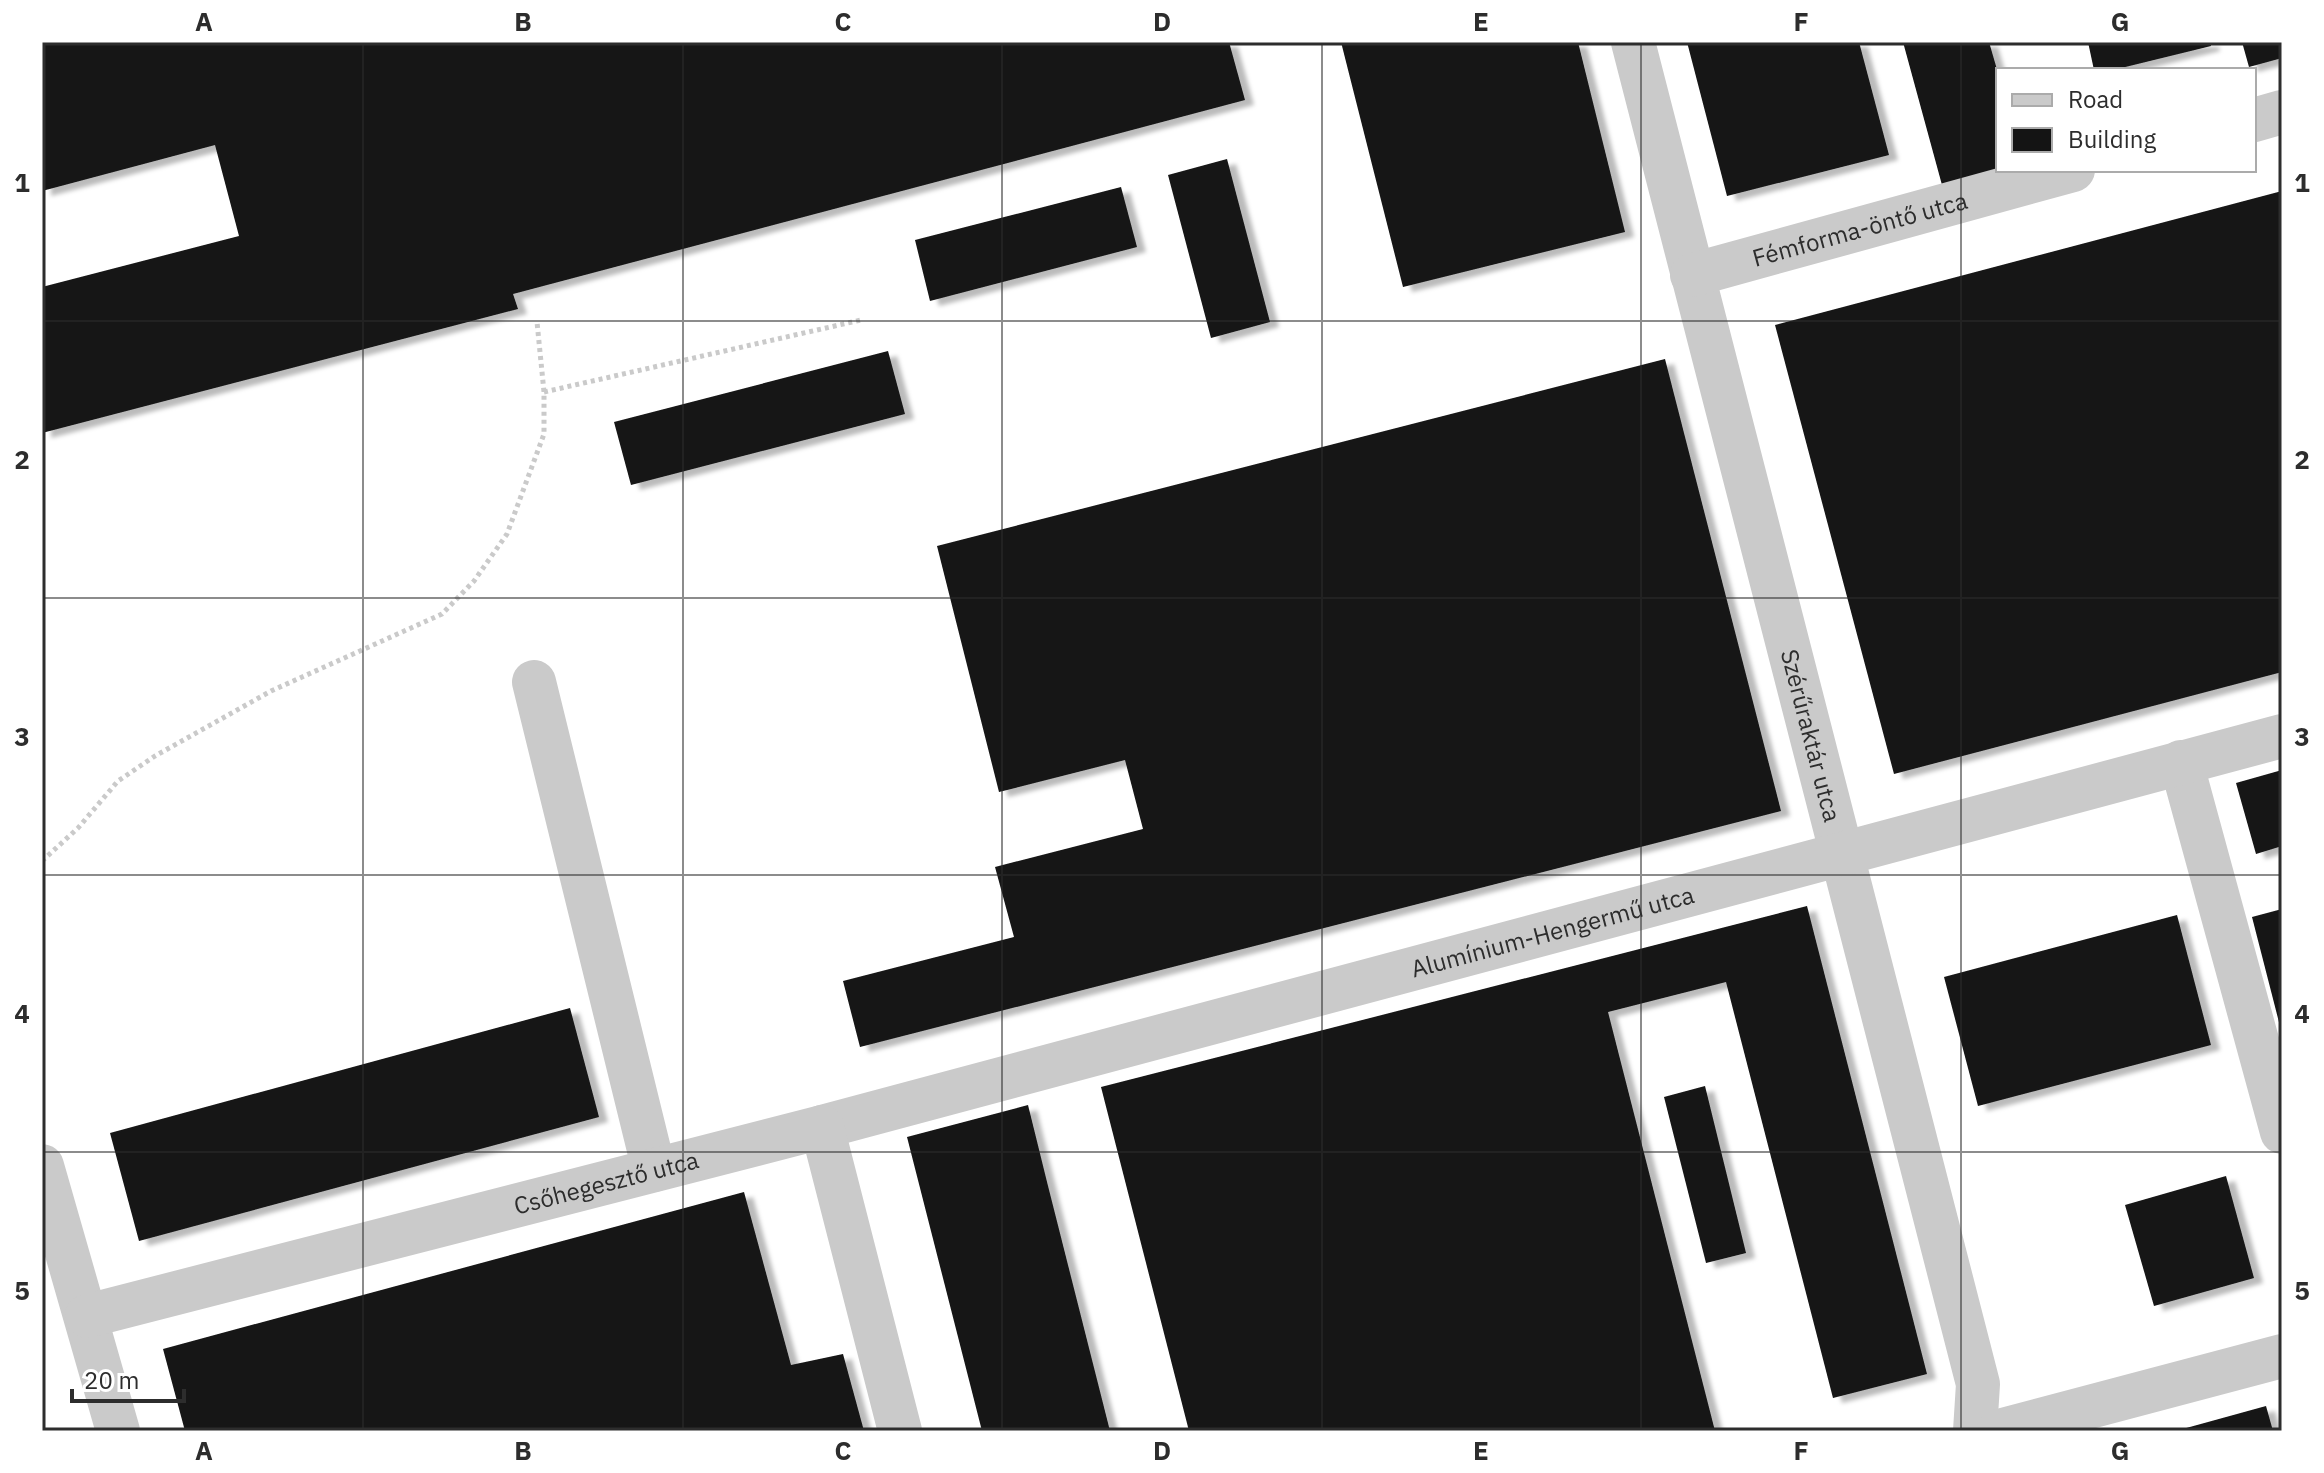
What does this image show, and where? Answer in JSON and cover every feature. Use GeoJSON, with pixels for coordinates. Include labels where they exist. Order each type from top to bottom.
{"type":"FeatureCollection","features":[{"type":"Feature","properties":{"kind":"street","name":"Szérűraktár utca"},"geometry":{"type":"LineString","coordinates":[[1633,42],[1838,852],[1978,1384],[1975,1431]]}},
{"type":"Feature","properties":{"kind":"street"},"geometry":{"type":"LineString","coordinates":[[2256,119],[2282,112]]}},
{"type":"Feature","properties":{"kind":"street","name":"Fémforma-öntő utca"},"geometry":{"type":"LineString","coordinates":[[1692,275],[2066,172]]}},
{"type":"Feature","properties":{"kind":"street"},"geometry":{"type":"LineString","coordinates":[[534,682],[654,1170]]}},
{"type":"Feature","properties":{"kind":"street","name":"Alumínium-Hengermű utca"},"geometry":{"type":"LineString","coordinates":[[822,1127],[1838,852],[2282,736]]}},
{"type":"Feature","properties":{"kind":"street"},"geometry":{"type":"LineString","coordinates":[[2181,762],[2282,1132]]}},
{"type":"Feature","properties":{"kind":"street"},"geometry":{"type":"LineString","coordinates":[[822,1127],[900,1431]]}},
{"type":"Feature","properties":{"kind":"street","name":"Csőhegesztő utca"},"geometry":{"type":"LineString","coordinates":[[87,1316],[822,1127]]}},
{"type":"Feature","properties":{"kind":"street"},"geometry":{"type":"LineString","coordinates":[[42,1166],[118,1431]]}},
{"type":"Feature","properties":{"kind":"street"},"geometry":{"type":"LineString","coordinates":[[1999,1431],[2282,1356]]}},
{"type":"Feature","properties":{"kind":"path"},"geometry":{"type":"LineString","coordinates":[[544,392],[861,320]]}},
{"type":"Feature","properties":{"kind":"path"},"geometry":{"type":"LineString","coordinates":[[42,861],[78,828],[118,781],[155,756],[271,691],[442,614],[474,581],[507,534],[544,434],[544,392],[537,322]]}},
{"type":"Feature","properties":{"kind":"building"},"geometry":{"type":"Polygon","coordinates":[[[42,42],[1229,42],[1245,100],[513,294],[518,309],[42,433],[42,287],[239,236],[215,145],[42,191],[42,42]]]}},
{"type":"Feature","properties":{"kind":"building"},"geometry":{"type":"Polygon","coordinates":[[[1341,42],[1578,42],[1625,232],[1403,287],[1341,42]]]}},
{"type":"Feature","properties":{"kind":"building"},"geometry":{"type":"Polygon","coordinates":[[[1687,42],[1859,42],[1889,155],[1727,196],[1687,42]]]}},
{"type":"Feature","properties":{"kind":"building"},"geometry":{"type":"Polygon","coordinates":[[[1903,42],[1989,42],[1997,68],[1996,171],[1942,185],[1903,42]]]}},
{"type":"Feature","properties":{"kind":"building"},"geometry":{"type":"Polygon","coordinates":[[[2088,42],[2210,42],[2211,46],[2121,68],[2094,68],[2088,42]]]}},
{"type":"Feature","properties":{"kind":"building"},"geometry":{"type":"Polygon","coordinates":[[[2242,42],[2282,42],[2282,58],[2249,67],[2242,42]]]}},
{"type":"Feature","properties":{"kind":"building"},"geometry":{"type":"Polygon","coordinates":[[[1227,159],[1270,322],[1211,338],[1168,175],[1227,159]]]}},
{"type":"Feature","properties":{"kind":"building"},"geometry":{"type":"Polygon","coordinates":[[[1121,187],[1137,247],[930,301],[915,240],[1121,187]]]}},
{"type":"Feature","properties":{"kind":"building"},"geometry":{"type":"Polygon","coordinates":[[[2282,191],[2282,672],[1894,774],[1775,325],[2282,191]]]}},
{"type":"Feature","properties":{"kind":"building"},"geometry":{"type":"Polygon","coordinates":[[[888,351],[905,414],[631,485],[614,422],[888,351]]]}},
{"type":"Feature","properties":{"kind":"building"},"geometry":{"type":"Polygon","coordinates":[[[1665,359],[1781,811],[860,1047],[843,981],[1014,937],[995,867],[1143,829],[1125,760],[999,792],[937,546],[1665,359]]]}},
{"type":"Feature","properties":{"kind":"building"},"geometry":{"type":"Polygon","coordinates":[[[2282,770],[2282,846],[2256,854],[2236,783],[2282,770]]]}},
{"type":"Feature","properties":{"kind":"building"},"geometry":{"type":"Polygon","coordinates":[[[1807,906],[1927,1374],[1833,1398],[1726,982],[1608,1012],[1715,1431],[1189,1431],[1101,1087],[1807,906]]]}},
{"type":"Feature","properties":{"kind":"building"},"geometry":{"type":"Polygon","coordinates":[[[2282,909],[2282,1029],[2281,1030],[2252,917],[2282,909]]]}},
{"type":"Feature","properties":{"kind":"building"},"geometry":{"type":"Polygon","coordinates":[[[2177,915],[2211,1045],[1978,1106],[1944,977],[2177,915]]]}},
{"type":"Feature","properties":{"kind":"building"},"geometry":{"type":"Polygon","coordinates":[[[570,1008],[599,1117],[139,1241],[110,1133],[570,1008]]]}},
{"type":"Feature","properties":{"kind":"building"},"geometry":{"type":"Polygon","coordinates":[[[1705,1086],[1746,1253],[1706,1263],[1664,1097],[1705,1086]]]}},
{"type":"Feature","properties":{"kind":"building"},"geometry":{"type":"Polygon","coordinates":[[[1028,1105],[1110,1431],[982,1431],[907,1137],[1028,1105]]]}},
{"type":"Feature","properties":{"kind":"building"},"geometry":{"type":"Polygon","coordinates":[[[2226,1176],[2254,1278],[2154,1306],[2125,1205],[2226,1176]]]}},
{"type":"Feature","properties":{"kind":"building"},"geometry":{"type":"Polygon","coordinates":[[[744,1192],[791,1365],[843,1354],[864,1431],[185,1431],[163,1349],[744,1192]]]}},
{"type":"Feature","properties":{"kind":"building"},"geometry":{"type":"Polygon","coordinates":[[[2266,1406],[2273,1431],[2179,1431],[2179,1430],[2266,1406]]]}}]}
